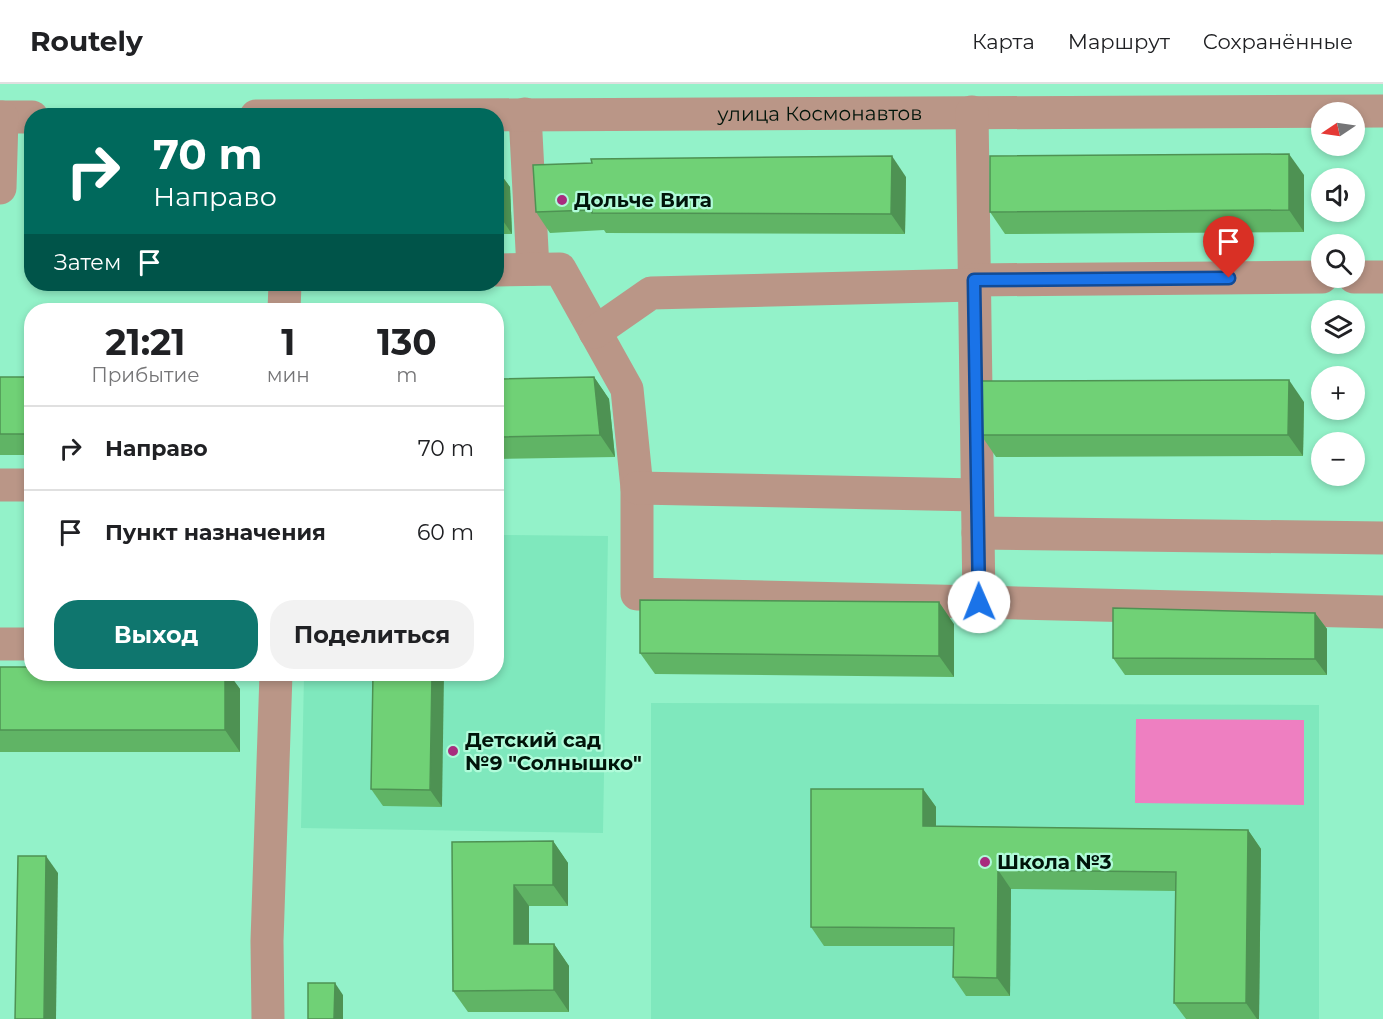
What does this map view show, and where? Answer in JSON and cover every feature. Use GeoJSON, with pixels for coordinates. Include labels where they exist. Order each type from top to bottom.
{"type":"FeatureCollection","features":[{"type":"Feature","properties":{"kind":"street","name":"улица Космонавтов"},"geometry":{"type":"LineString","coordinates":[[504,114],[1383,111]]}},
{"type":"Feature","properties":{"kind":"street"},"geometry":{"type":"LineString","coordinates":[[972,112],[979,602]]}},
{"type":"Feature","properties":{"kind":"street"},"geometry":{"type":"LineString","coordinates":[[525,114],[533,269]]}},
{"type":"Feature","properties":{"kind":"street"},"geometry":{"type":"LineString","coordinates":[[0,188],[11,117]]}},
{"type":"Feature","properties":{"kind":"street"},"geometry":{"type":"LineString","coordinates":[[504,270],[560,269],[627,389],[637,488],[637,594],[1383,612]]}},
{"type":"Feature","properties":{"kind":"street"},"geometry":{"type":"LineString","coordinates":[[595,332],[651,294],[974,283],[1311,277]]}},
{"type":"Feature","properties":{"kind":"street"},"geometry":{"type":"LineString","coordinates":[[1365,277],[1383,277]]}},
{"type":"Feature","properties":{"kind":"street"},"geometry":{"type":"LineString","coordinates":[[0,485],[24,485]]}},
{"type":"Feature","properties":{"kind":"street"},"geometry":{"type":"LineString","coordinates":[[637,488],[977,495]]}},
{"type":"Feature","properties":{"kind":"street"},"geometry":{"type":"LineString","coordinates":[[978,533],[1383,538]]}},
{"type":"Feature","properties":{"kind":"street"},"geometry":{"type":"LineString","coordinates":[[0,644],[24,644]]}},
{"type":"Feature","properties":{"kind":"street"},"geometry":{"type":"LineString","coordinates":[[268,1019],[276,681]]}},
{"type":"Feature","properties":{"kind":"shaded area","name":"Детский сад №9 \"Солнышко\""},"geometry":{"type":"Polygon","coordinates":[[[504,535],[608,536],[603,833],[301,828],[304,681],[504,681],[504,535]]]}},
{"type":"Feature","properties":{"kind":"shaded area","name":"Школа №3"},"geometry":{"type":"Polygon","coordinates":[[[651,703],[1319,705],[1319,1019],[651,1019],[651,703]]]}},
{"type":"Feature","properties":{"kind":"shaded area"},"geometry":{"type":"Polygon","coordinates":[[[1136,719],[1304,720],[1304,805],[1135,803],[1136,719]]]}},
{"type":"Feature","properties":{"kind":"building"},"geometry":{"type":"Polygon","coordinates":[[[1289,154],[1289,210],[990,212],[990,156],[1289,154]]]}},
{"type":"Feature","properties":{"kind":"building"},"geometry":{"type":"Polygon","coordinates":[[[892,156],[891,214],[592,213],[592,210],[536,212],[533,165],[592,163],[591,159],[892,156]]]}},
{"type":"Feature","properties":{"kind":"building"},"geometry":{"type":"Polygon","coordinates":[[[0,377],[24,377],[24,434],[0,434],[0,377]]]}},
{"type":"Feature","properties":{"kind":"building"},"geometry":{"type":"Polygon","coordinates":[[[594,377],[600,435],[504,437],[504,379],[594,377]]]}},
{"type":"Feature","properties":{"kind":"building"},"geometry":{"type":"Polygon","coordinates":[[[1289,380],[1288,435],[981,435],[980,381],[1289,380]]]}},
{"type":"Feature","properties":{"kind":"building"},"geometry":{"type":"Polygon","coordinates":[[[640,600],[939,602],[939,656],[640,653],[640,600]]]}},
{"type":"Feature","properties":{"kind":"building"},"geometry":{"type":"Polygon","coordinates":[[[1113,608],[1315,613],[1315,659],[1113,658],[1113,608]]]}},
{"type":"Feature","properties":{"kind":"building"},"geometry":{"type":"Polygon","coordinates":[[[0,667],[24,667],[24,681],[225,681],[225,730],[0,730],[0,667]]]}},
{"type":"Feature","properties":{"kind":"building"},"geometry":{"type":"Polygon","coordinates":[[[373,681],[432,681],[430,790],[371,789],[373,681]]]}},
{"type":"Feature","properties":{"kind":"building"},"geometry":{"type":"Polygon","coordinates":[[[811,789],[923,789],[923,826],[1248,830],[1246,1003],[1174,1003],[1176,872],[998,870],[997,978],[953,977],[954,928],[811,927],[811,789]]]}},
{"type":"Feature","properties":{"kind":"building"},"geometry":{"type":"Polygon","coordinates":[[[553,841],[553,885],[514,885],[514,944],[554,944],[554,990],[453,991],[452,842],[553,841]]]}},
{"type":"Feature","properties":{"kind":"building"},"geometry":{"type":"Polygon","coordinates":[[[18,856],[46,856],[44,1019],[15,1019],[18,856]]]}},
{"type":"Feature","properties":{"kind":"building"},"geometry":{"type":"Polygon","coordinates":[[[308,983],[335,983],[334,1019],[308,1019],[308,983]]]}},
{"type":"Feature","properties":{"kind":"place","name":"Дольче Вита"},"geometry":{"type":"Point","coordinates":[562,200]}},
{"type":"Feature","properties":{"kind":"place","name":"Детский сад №9 \"Солнышко\""},"geometry":{"type":"Point","coordinates":[453,751]}},
{"type":"Feature","properties":{"kind":"place","name":"Школа №3"},"geometry":{"type":"Point","coordinates":[985,862]}},
{"type":"Feature","properties":{"kind":"route"},"geometry":{"type":"LineString","coordinates":[[979,602],[974,280],[1229,278]]}}]}
